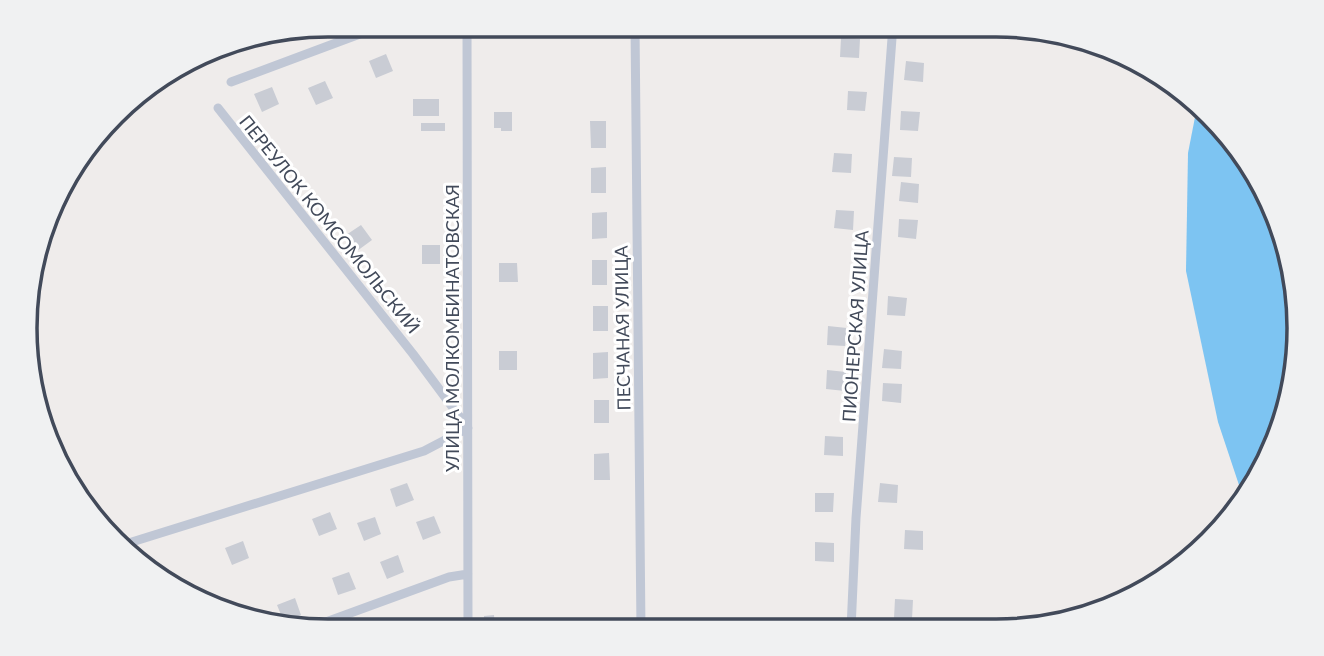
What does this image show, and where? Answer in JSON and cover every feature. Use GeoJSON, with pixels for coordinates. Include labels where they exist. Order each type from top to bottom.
{"type":"FeatureCollection","features":[{"type":"Feature","properties":{"kind":"street"},"geometry":{"type":"LineString","coordinates":[[231,82],[350,37]]}},
{"type":"Feature","properties":{"kind":"street","name":"УЛИЦА МОЛКОМБИНАТОВСКАЯ"},"geometry":{"type":"LineString","coordinates":[[467,37],[468,619]]}},
{"type":"Feature","properties":{"kind":"street","name":"ПЕСЧАНАЯ УЛИЦА"},"geometry":{"type":"LineString","coordinates":[[635,37],[641,619]]}},
{"type":"Feature","properties":{"kind":"street","name":"ПИОНЕРСКАЯ УЛИЦА"},"geometry":{"type":"LineString","coordinates":[[851,619],[856,519],[892,37]]}},
{"type":"Feature","properties":{"kind":"street","name":"ПЕРЕУЛОК КОМСОМОЛЬСКИЙ"},"geometry":{"type":"LineString","coordinates":[[218,108],[413,354],[468,428]]}},
{"type":"Feature","properties":{"kind":"street"},"geometry":{"type":"LineString","coordinates":[[131,542],[424,451],[468,428]]}},
{"type":"Feature","properties":{"kind":"street"},"geometry":{"type":"LineString","coordinates":[[334,619],[449,577],[468,574]]}},
{"type":"Feature","properties":{"kind":"water"},"geometry":{"type":"Polygon","coordinates":[[[1195,116],[1227,151],[1257,199],[1272,234],[1285,290],[1287,347],[1282,385],[1265,439],[1240,487],[1218,422],[1186,271],[1188,153],[1195,116]]]}},
{"type":"Feature","properties":{"kind":"building"},"geometry":{"type":"Polygon","coordinates":[[[841,38],[860,39],[859,58],[840,57],[841,38]]]}},
{"type":"Feature","properties":{"kind":"building"},"geometry":{"type":"Polygon","coordinates":[[[386,54],[393,71],[376,78],[369,61],[386,54]]]}},
{"type":"Feature","properties":{"kind":"building"},"geometry":{"type":"Polygon","coordinates":[[[906,61],[924,63],[923,82],[904,80],[906,61]]]}},
{"type":"Feature","properties":{"kind":"building"},"geometry":{"type":"Polygon","coordinates":[[[325,81],[333,98],[316,105],[308,88],[325,81]]]}},
{"type":"Feature","properties":{"kind":"building"},"geometry":{"type":"Polygon","coordinates":[[[272,87],[279,104],[262,112],[254,94],[272,87]]]}},
{"type":"Feature","properties":{"kind":"building"},"geometry":{"type":"Polygon","coordinates":[[[848,91],[867,92],[865,111],[847,110],[848,91]]]}},
{"type":"Feature","properties":{"kind":"building"},"geometry":{"type":"Polygon","coordinates":[[[413,99],[439,99],[439,116],[413,116],[413,99]]]}},
{"type":"Feature","properties":{"kind":"building"},"geometry":{"type":"Polygon","coordinates":[[[901,111],[920,112],[918,131],[900,130],[901,111]]]}},
{"type":"Feature","properties":{"kind":"building"},"geometry":{"type":"Polygon","coordinates":[[[494,112],[512,112],[512,131],[494,128],[494,112]]]}},
{"type":"Feature","properties":{"kind":"building"},"geometry":{"type":"Polygon","coordinates":[[[590,121],[606,121],[606,148],[591,148],[590,121]]]}},
{"type":"Feature","properties":{"kind":"building"},"geometry":{"type":"Polygon","coordinates":[[[421,123],[445,123],[445,131],[421,131],[421,123]]]}},
{"type":"Feature","properties":{"kind":"building"},"geometry":{"type":"Polygon","coordinates":[[[834,153],[852,154],[851,173],[832,172],[834,153]]]}},
{"type":"Feature","properties":{"kind":"building"},"geometry":{"type":"Polygon","coordinates":[[[894,157],[912,158],[911,177],[892,176],[894,157]]]}},
{"type":"Feature","properties":{"kind":"building"},"geometry":{"type":"Polygon","coordinates":[[[606,167],[606,193],[591,193],[591,168],[606,167]]]}},
{"type":"Feature","properties":{"kind":"building"},"geometry":{"type":"Polygon","coordinates":[[[901,182],[919,184],[918,203],[899,201],[901,182]]]}},
{"type":"Feature","properties":{"kind":"building"},"geometry":{"type":"Polygon","coordinates":[[[836,210],[854,211],[853,230],[834,228],[836,210]]]}},
{"type":"Feature","properties":{"kind":"building"},"geometry":{"type":"Polygon","coordinates":[[[607,212],[607,238],[592,239],[592,213],[607,212]]]}},
{"type":"Feature","properties":{"kind":"building"},"geometry":{"type":"Polygon","coordinates":[[[899,219],[918,220],[916,239],[898,237],[899,219]]]}},
{"type":"Feature","properties":{"kind":"building"},"geometry":{"type":"Polygon","coordinates":[[[361,225],[372,240],[357,251],[346,235],[361,225]]]}},
{"type":"Feature","properties":{"kind":"building"},"geometry":{"type":"Polygon","coordinates":[[[422,245],[440,245],[440,264],[422,264],[422,245]]]}},
{"type":"Feature","properties":{"kind":"building"},"geometry":{"type":"Polygon","coordinates":[[[592,260],[607,260],[607,285],[592,285],[592,260]]]}},
{"type":"Feature","properties":{"kind":"building"},"geometry":{"type":"Polygon","coordinates":[[[499,263],[517,263],[518,282],[499,282],[499,263]]]}},
{"type":"Feature","properties":{"kind":"building"},"geometry":{"type":"Polygon","coordinates":[[[888,296],[907,298],[905,316],[887,315],[888,296]]]}},
{"type":"Feature","properties":{"kind":"building"},"geometry":{"type":"Polygon","coordinates":[[[593,306],[608,306],[608,331],[593,331],[593,306]]]}},
{"type":"Feature","properties":{"kind":"building"},"geometry":{"type":"Polygon","coordinates":[[[828,326],[847,328],[845,346],[827,345],[828,326]]]}},
{"type":"Feature","properties":{"kind":"building"},"geometry":{"type":"Polygon","coordinates":[[[884,349],[902,351],[901,369],[882,368],[884,349]]]}},
{"type":"Feature","properties":{"kind":"building"},"geometry":{"type":"Polygon","coordinates":[[[499,351],[517,351],[517,370],[499,370],[499,351]]]}},
{"type":"Feature","properties":{"kind":"building"},"geometry":{"type":"Polygon","coordinates":[[[608,352],[608,378],[593,379],[593,353],[608,352]]]}},
{"type":"Feature","properties":{"kind":"building"},"geometry":{"type":"Polygon","coordinates":[[[827,370],[846,372],[845,391],[826,389],[827,370]]]}},
{"type":"Feature","properties":{"kind":"building"},"geometry":{"type":"Polygon","coordinates":[[[883,383],[902,384],[901,403],[882,401],[883,383]]]}},
{"type":"Feature","properties":{"kind":"building"},"geometry":{"type":"Polygon","coordinates":[[[594,400],[609,400],[609,423],[594,423],[594,400]]]}},
{"type":"Feature","properties":{"kind":"building"},"geometry":{"type":"Polygon","coordinates":[[[825,436],[843,437],[843,456],[824,455],[825,436]]]}},
{"type":"Feature","properties":{"kind":"building"},"geometry":{"type":"Polygon","coordinates":[[[609,453],[610,480],[594,480],[594,454],[609,453]]]}},
{"type":"Feature","properties":{"kind":"building"},"geometry":{"type":"Polygon","coordinates":[[[407,483],[414,500],[396,507],[390,489],[407,483]]]}},
{"type":"Feature","properties":{"kind":"building"},"geometry":{"type":"Polygon","coordinates":[[[880,483],[898,485],[897,503],[878,502],[880,483]]]}},
{"type":"Feature","properties":{"kind":"building"},"geometry":{"type":"Polygon","coordinates":[[[815,493],[834,493],[833,512],[815,512],[815,493]]]}},
{"type":"Feature","properties":{"kind":"building"},"geometry":{"type":"Polygon","coordinates":[[[330,512],[337,529],[319,536],[312,519],[330,512]]]}},
{"type":"Feature","properties":{"kind":"building"},"geometry":{"type":"Polygon","coordinates":[[[434,516],[441,533],[423,540],[416,522],[434,516]]]}},
{"type":"Feature","properties":{"kind":"building"},"geometry":{"type":"Polygon","coordinates":[[[375,517],[381,534],[364,541],[357,523],[375,517]]]}},
{"type":"Feature","properties":{"kind":"building"},"geometry":{"type":"Polygon","coordinates":[[[905,530],[923,531],[923,550],[904,549],[905,530]]]}},
{"type":"Feature","properties":{"kind":"building"},"geometry":{"type":"Polygon","coordinates":[[[243,541],[249,558],[232,565],[225,548],[243,541]]]}},
{"type":"Feature","properties":{"kind":"building"},"geometry":{"type":"Polygon","coordinates":[[[815,542],[834,543],[834,562],[815,561],[815,542]]]}},
{"type":"Feature","properties":{"kind":"building"},"geometry":{"type":"Polygon","coordinates":[[[398,555],[404,572],[387,579],[380,562],[398,555]]]}},
{"type":"Feature","properties":{"kind":"building"},"geometry":{"type":"Polygon","coordinates":[[[349,572],[356,589],[338,595],[332,578],[349,572]]]}},
{"type":"Feature","properties":{"kind":"building"},"geometry":{"type":"Polygon","coordinates":[[[295,598],[301,615],[295,618],[281,616],[277,605],[295,598]]]}},
{"type":"Feature","properties":{"kind":"building"},"geometry":{"type":"Polygon","coordinates":[[[895,599],[913,600],[912,619],[894,618],[895,599]]]}},
{"type":"Feature","properties":{"kind":"building"},"geometry":{"type":"Polygon","coordinates":[[[494,615],[494,619],[484,619],[484,616],[494,615]]]}}]}
